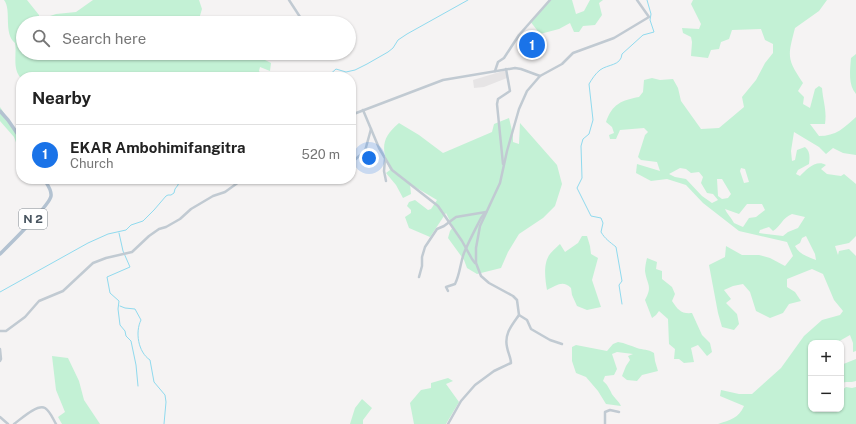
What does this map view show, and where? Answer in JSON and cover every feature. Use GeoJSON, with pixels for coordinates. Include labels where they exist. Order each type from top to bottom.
{"type":"FeatureCollection","features":[{"type":"Feature","properties":{"kind":"main road"},"geometry":{"type":"LineString","coordinates":[[0,111],[16,132]]}},
{"type":"Feature","properties":{"kind":"main road","name":"N 2"},"geometry":{"type":"LineString","coordinates":[[0,254],[43,210],[50,200],[52,194],[47,184]]}},
{"type":"Feature","properties":{"kind":"street"},"geometry":{"type":"LineString","coordinates":[[289,0],[299,16]]}},
{"type":"Feature","properties":{"kind":"street"},"geometry":{"type":"LineString","coordinates":[[495,71],[498,62],[504,58],[519,35],[550,0]]}},
{"type":"Feature","properties":{"kind":"street"},"geometry":{"type":"LineString","coordinates":[[448,424],[461,401],[475,385],[494,371],[511,363],[506,346],[506,339],[511,325],[519,315],[517,300],[480,276],[476,263],[476,248],[480,226],[500,183],[519,108],[527,91],[540,76],[562,64],[573,53],[614,38],[649,17],[638,0]]}},
{"type":"Feature","properties":{"kind":"street"},"geometry":{"type":"LineString","coordinates":[[503,167],[497,104],[498,99],[510,91],[506,69]]}},
{"type":"Feature","properties":{"kind":"street"},"geometry":{"type":"LineString","coordinates":[[356,113],[443,80],[506,69],[521,69],[540,76]]}},
{"type":"Feature","properties":{"kind":"street"},"geometry":{"type":"LineString","coordinates":[[363,110],[385,159],[392,170],[434,202],[449,221],[472,259],[476,263]]}},
{"type":"Feature","properties":{"kind":"street"},"geometry":{"type":"LineString","coordinates":[[356,160],[365,151],[371,130]]}},
{"type":"Feature","properties":{"kind":"street"},"geometry":{"type":"LineString","coordinates":[[385,159],[384,171],[386,181]]}},
{"type":"Feature","properties":{"kind":"street"},"geometry":{"type":"LineString","coordinates":[[0,331],[6,330],[25,317],[39,301],[63,291],[93,263],[106,258],[132,252],[159,229],[166,227],[180,219],[191,209],[212,196],[225,192],[236,184]]}},
{"type":"Feature","properties":{"kind":"street"},"geometry":{"type":"LineString","coordinates":[[419,277],[425,246],[437,229],[444,226],[456,216],[486,212]]}},
{"type":"Feature","properties":{"kind":"street"},"geometry":{"type":"LineString","coordinates":[[448,291],[446,288],[455,284],[459,276],[461,262],[466,248],[481,218],[486,212]]}},
{"type":"Feature","properties":{"kind":"street"},"geometry":{"type":"LineString","coordinates":[[519,315],[527,320],[531,329],[550,340],[562,344]]}},
{"type":"Feature","properties":{"kind":"street"},"geometry":{"type":"LineString","coordinates":[[0,349],[2,359],[0,361]]}},
{"type":"Feature","properties":{"kind":"street"},"geometry":{"type":"LineString","coordinates":[[14,424],[40,407],[45,408],[48,411],[56,424]]}},
{"type":"Feature","properties":{"kind":"street"},"geometry":{"type":"LineString","coordinates":[[605,424],[605,412],[610,410],[619,412]]}},
{"type":"Feature","properties":{"kind":"street"},"geometry":{"type":"LineString","coordinates":[[0,417],[8,424]]}},
{"type":"Feature","properties":{"kind":"shaded area"},"geometry":{"type":"Polygon","coordinates":[[[505,71],[507,78],[484,87],[474,88],[473,80],[505,71]]]}},
{"type":"Feature","properties":{"kind":"green space"},"geometry":{"type":"Polygon","coordinates":[[[4,0],[27,0],[39,15],[16,16],[16,60],[265,60],[271,63],[270,71],[260,67],[260,72],[18,72],[15,61],[15,43],[11,39],[9,33],[6,4],[4,0]]]}},
{"type":"Feature","properties":{"kind":"green space"},"geometry":{"type":"Polygon","coordinates":[[[93,0],[199,0],[202,9],[200,16],[50,16],[76,12],[93,0]]]}},
{"type":"Feature","properties":{"kind":"green space"},"geometry":{"type":"Polygon","coordinates":[[[550,0],[572,0],[576,14],[584,11],[590,0],[603,0],[599,3],[602,15],[595,25],[583,26],[579,32],[574,32],[570,23],[559,29],[540,34],[530,21],[550,0]]]}},
{"type":"Feature","properties":{"kind":"green space"},"geometry":{"type":"Polygon","coordinates":[[[693,0],[827,0],[819,11],[795,28],[790,57],[794,68],[803,83],[798,91],[804,97],[803,104],[810,108],[815,89],[819,86],[822,88],[825,124],[810,124],[819,136],[835,133],[844,128],[856,117],[856,155],[843,153],[833,148],[826,154],[819,147],[794,132],[791,151],[792,161],[795,160],[797,150],[805,147],[809,154],[809,164],[798,170],[796,174],[800,176],[812,166],[819,163],[826,165],[821,169],[827,174],[841,176],[844,174],[856,184],[856,236],[849,243],[835,246],[838,255],[839,251],[849,249],[856,256],[856,351],[853,352],[853,343],[850,335],[841,340],[808,340],[808,412],[844,412],[844,389],[846,387],[856,387],[856,424],[718,424],[737,416],[744,406],[720,396],[721,390],[739,394],[752,394],[781,368],[804,336],[822,320],[840,315],[843,311],[834,300],[823,274],[812,269],[787,279],[787,287],[795,292],[801,301],[789,304],[783,313],[770,318],[756,311],[750,292],[743,284],[724,290],[731,299],[726,303],[737,314],[739,324],[734,330],[722,327],[709,265],[725,257],[726,246],[742,255],[759,255],[770,258],[785,266],[793,256],[787,242],[739,231],[703,203],[686,185],[667,179],[651,181],[636,173],[637,164],[660,171],[657,162],[641,160],[638,157],[645,135],[648,132],[644,128],[620,130],[616,139],[610,139],[609,135],[614,133],[612,127],[606,122],[611,111],[623,101],[639,97],[643,92],[644,80],[652,78],[660,80],[673,79],[678,88],[681,101],[701,129],[719,128],[744,107],[742,97],[756,80],[765,63],[773,53],[773,44],[765,40],[761,29],[732,30],[729,39],[721,42],[719,49],[711,50],[708,58],[691,56],[691,37],[683,33],[682,28],[699,29],[701,24],[691,4],[693,0]],[[680,168],[669,174],[686,179],[702,196],[712,203],[718,200],[713,194],[707,193],[701,183],[703,177],[699,172],[691,173],[686,169],[680,168]],[[741,168],[740,171],[744,183],[749,182],[745,169],[741,168]],[[717,179],[718,196],[722,199],[728,198],[731,194],[722,179],[717,179]],[[747,204],[739,214],[725,209],[734,223],[743,227],[749,218],[756,217],[765,210],[762,204],[747,204]],[[792,214],[773,231],[769,227],[760,230],[759,233],[783,236],[798,228],[805,217],[792,214]],[[806,236],[802,238],[800,243],[795,246],[804,255],[816,260],[815,254],[806,236]]]}},
{"type":"Feature","properties":{"kind":"green space"},"geometry":{"type":"Polygon","coordinates":[[[856,54],[856,94],[853,90],[850,72],[851,58],[856,54]]]}},
{"type":"Feature","properties":{"kind":"green space"},"geometry":{"type":"Polygon","coordinates":[[[0,107],[16,131],[16,142],[14,137],[0,121],[0,107]]]}},
{"type":"Feature","properties":{"kind":"green space"},"geometry":{"type":"Polygon","coordinates":[[[509,118],[513,142],[519,144],[520,123],[557,165],[562,184],[555,206],[543,218],[519,234],[508,252],[501,268],[477,274],[467,268],[464,260],[448,238],[453,227],[446,213],[430,237],[409,228],[405,217],[411,213],[411,210],[407,206],[409,202],[415,200],[428,210],[431,209],[437,200],[410,184],[411,194],[403,198],[396,185],[386,173],[390,170],[385,156],[384,144],[393,128],[399,123],[419,135],[443,153],[492,132],[494,124],[509,118]]]}},
{"type":"Feature","properties":{"kind":"green space"},"geometry":{"type":"Polygon","coordinates":[[[582,236],[587,236],[591,254],[598,258],[592,280],[601,307],[587,310],[577,306],[572,295],[571,288],[565,284],[554,286],[547,290],[545,276],[546,262],[552,251],[560,244],[565,252],[578,243],[582,236]]]}},
{"type":"Feature","properties":{"kind":"green space"},"geometry":{"type":"Polygon","coordinates":[[[647,258],[657,262],[656,269],[662,271],[662,279],[672,287],[675,294],[672,301],[676,307],[682,312],[692,313],[702,335],[710,343],[712,352],[707,356],[698,345],[691,348],[694,362],[684,363],[679,359],[674,359],[675,349],[669,344],[668,319],[659,311],[652,318],[645,300],[649,292],[645,271],[647,258]]]}},
{"type":"Feature","properties":{"kind":"green space"},"geometry":{"type":"Polygon","coordinates":[[[618,342],[654,353],[658,371],[642,375],[637,381],[627,380],[622,376],[630,360],[628,356],[633,354],[617,352],[612,354],[617,369],[614,375],[605,376],[603,381],[621,406],[606,404],[598,391],[586,377],[576,373],[572,361],[572,347],[576,345],[607,351],[613,344],[618,342]]]}},
{"type":"Feature","properties":{"kind":"green space"},"geometry":{"type":"Polygon","coordinates":[[[52,356],[68,358],[79,381],[84,400],[100,424],[62,424],[58,417],[65,412],[56,390],[52,356]]]}},
{"type":"Feature","properties":{"kind":"green space"},"geometry":{"type":"Polygon","coordinates":[[[856,359],[856,381],[844,382],[844,364],[856,359]]]}},
{"type":"Feature","properties":{"kind":"green space"},"geometry":{"type":"Polygon","coordinates":[[[448,378],[453,381],[446,384],[459,402],[446,424],[414,424],[410,403],[421,390],[431,388],[431,383],[448,378]]]}},
{"type":"Feature","properties":{"kind":"green space"},"geometry":{"type":"Polygon","coordinates":[[[362,399],[372,408],[363,420],[363,424],[350,424],[355,408],[362,399]]]}},
{"type":"Feature","properties":{"kind":"waterway"},"geometry":{"type":"LineString","coordinates":[[346,72],[355,70],[388,52],[393,48],[398,40],[407,34],[468,0]]}},
{"type":"Feature","properties":{"kind":"waterway"},"geometry":{"type":"LineString","coordinates":[[622,304],[619,285],[622,281],[616,247],[601,232],[603,223],[601,218],[591,216],[577,188],[582,178],[581,146],[583,139],[589,134],[593,120],[589,84],[600,70],[617,63],[622,54],[643,35],[654,32],[650,20],[651,14],[647,0]]}},
{"type":"Feature","properties":{"kind":"waterway"},"geometry":{"type":"LineString","coordinates":[[333,72],[336,69],[346,72]]}},
{"type":"Feature","properties":{"kind":"waterway"},"geometry":{"type":"LineString","coordinates":[[0,292],[88,243],[108,234],[126,230],[131,225],[143,221],[166,196],[174,193],[178,184]]}},
{"type":"Feature","properties":{"kind":"waterway"},"geometry":{"type":"LineString","coordinates":[[119,233],[123,251],[130,267],[107,277],[110,293],[119,301],[118,309],[120,325],[125,331],[126,336],[131,341],[136,365],[138,386]]}},
{"type":"Feature","properties":{"kind":"waterway"},"geometry":{"type":"LineString","coordinates":[[120,306],[135,309],[141,320],[138,330],[140,347],[150,360],[154,382],[165,395],[166,402],[164,424]]}},
{"type":"Feature","properties":{"kind":"place","name":"EKAR Ambohimifangitra"},"geometry":{"type":"Point","coordinates":[532,45]}}]}
